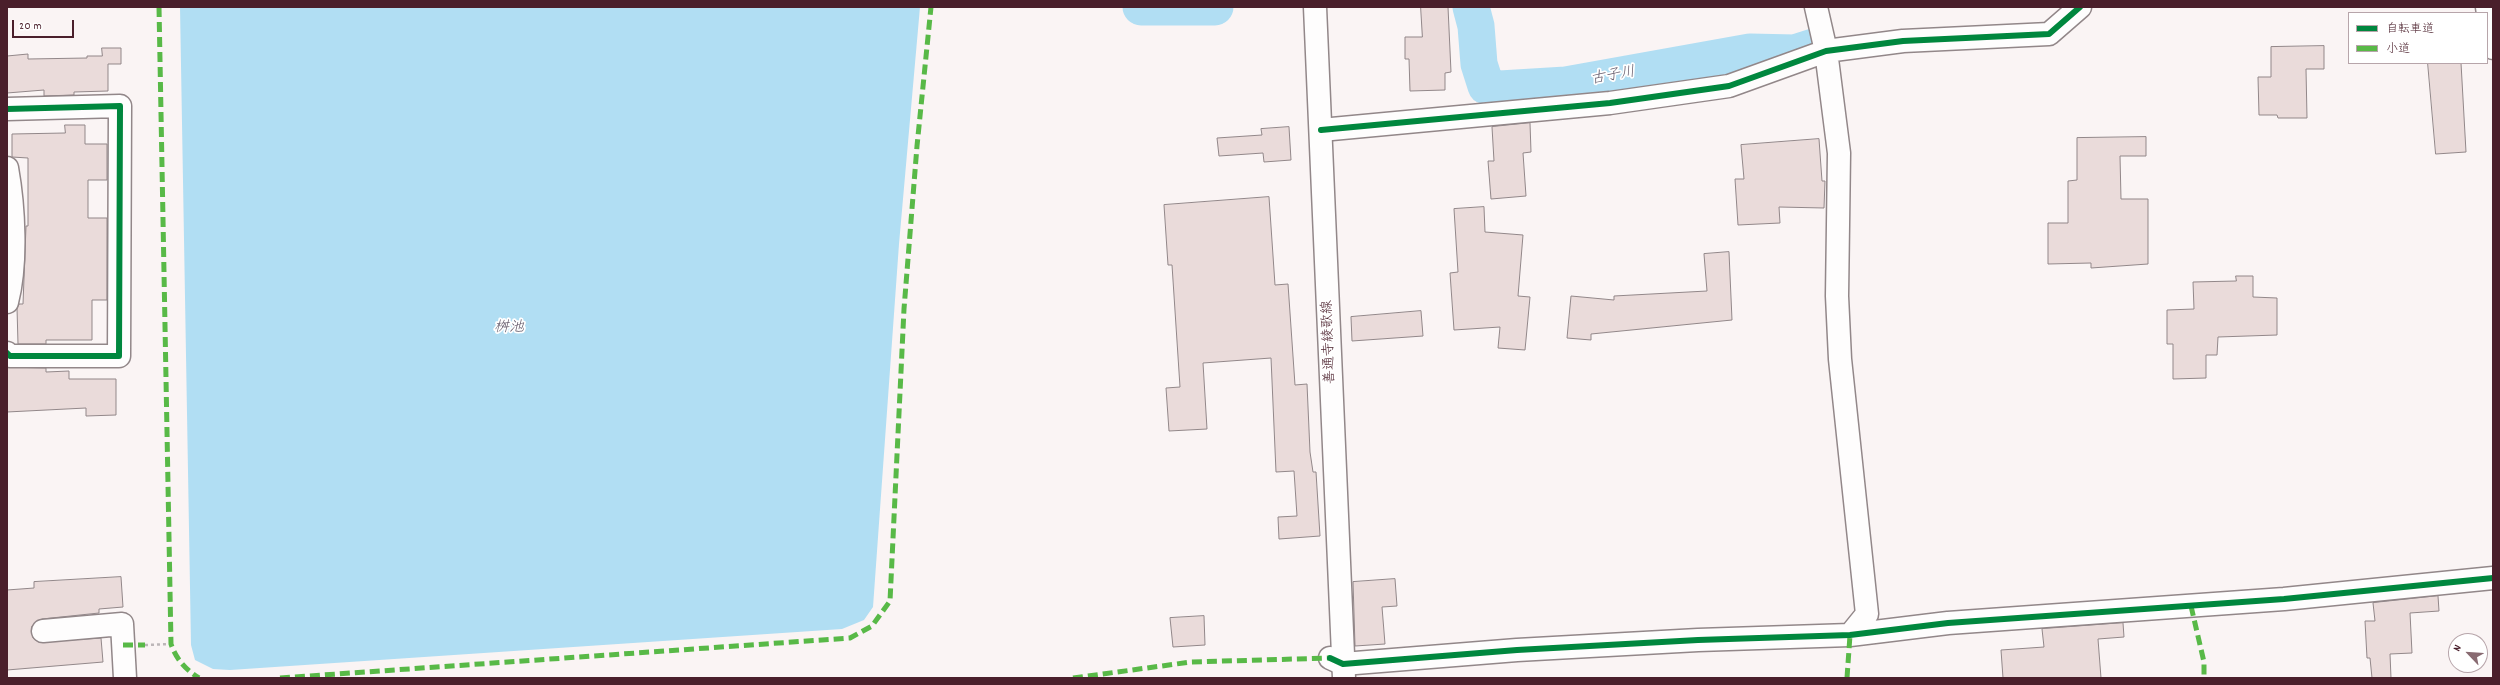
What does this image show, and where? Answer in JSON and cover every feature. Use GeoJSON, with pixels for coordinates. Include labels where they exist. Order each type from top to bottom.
{"type":"FeatureCollection","features":[{"type":"Feature","properties":{"kind":"street","name":"善通寺綾歌線"},"geometry":{"type":"LineString","coordinates":[[1315,7],[1321,130],[1339,667]]}},
{"type":"Feature","properties":{"kind":"street"},"geometry":{"type":"LineString","coordinates":[[1816,7],[1826,51],[1839,153],[1837,296],[1840,359],[1867,614],[1850,635]]}},
{"type":"Feature","properties":{"kind":"street"},"geometry":{"type":"LineString","coordinates":[[1321,130],[1610,103],[1729,86],[1826,51],[1903,41],[2048,34],[2080,7]]}},
{"type":"Feature","properties":{"kind":"street"},"geometry":{"type":"LineString","coordinates":[[2488,14],[2493,48]]}},
{"type":"Feature","properties":{"kind":"street"},"geometry":{"type":"LineString","coordinates":[[7,109],[120,106],[119,356],[10,356],[7,353]]}},
{"type":"Feature","properties":{"kind":"street"},"geometry":{"type":"LineString","coordinates":[[7,168],[12,229],[12,261],[7,302]]}},
{"type":"Feature","properties":{"kind":"street"},"geometry":{"type":"LineString","coordinates":[[1339,667],[1525,650],[1698,640],[1850,635],[1948,622],[2284,600],[2493,578]]}},
{"type":"Feature","properties":{"kind":"street"},"geometry":{"type":"LineString","coordinates":[[43,631],[122,624],[125,678]]}},
{"type":"Feature","properties":{"kind":"path"},"geometry":{"type":"LineString","coordinates":[[145,645],[171,644]]}},
{"type":"Feature","properties":{"kind":"water","name":"桝池"},"geometry":{"type":"Polygon","coordinates":[[[180,7],[920,7],[899,244],[873,607],[864,620],[842,629],[230,670],[213,669],[195,660],[191,645],[180,7]]]}},
{"type":"Feature","properties":{"kind":"building"},"geometry":{"type":"Polygon","coordinates":[[[1421,7],[1448,7],[1451,72],[1445,73],[1445,90],[1410,91],[1409,59],[1405,59],[1405,37],[1422,37],[1421,7]]]}},
{"type":"Feature","properties":{"kind":"building"},"geometry":{"type":"Polygon","coordinates":[[[2324,46],[2324,69],[2306,69],[2307,118],[2278,118],[2277,115],[2259,115],[2258,77],[2271,77],[2271,47],[2324,46]]]}},
{"type":"Feature","properties":{"kind":"building"},"geometry":{"type":"Polygon","coordinates":[[[102,48],[121,48],[121,64],[108,64],[108,91],[74,92],[74,95],[44,96],[44,90],[7,93],[7,56],[28,54],[28,59],[87,58],[87,56],[102,56],[102,48]]]}},
{"type":"Feature","properties":{"kind":"building"},"geometry":{"type":"Polygon","coordinates":[[[2428,64],[2461,64],[2466,152],[2436,154],[2428,64]]]}},
{"type":"Feature","properties":{"kind":"building"},"geometry":{"type":"Polygon","coordinates":[[[1530,123],[1531,152],[1523,153],[1526,196],[1491,199],[1488,161],[1494,161],[1492,127],[1530,123]]]}},
{"type":"Feature","properties":{"kind":"building"},"geometry":{"type":"Polygon","coordinates":[[[65,125],[85,125],[85,144],[107,144],[107,180],[88,180],[88,218],[107,218],[107,300],[92,300],[92,340],[46,340],[46,344],[18,344],[17,308],[19,304],[23,304],[26,226],[28,226],[28,158],[12,157],[12,134],[65,133],[65,125]]]}},
{"type":"Feature","properties":{"kind":"building"},"geometry":{"type":"Polygon","coordinates":[[[1289,127],[1291,160],[1264,162],[1263,153],[1219,156],[1217,138],[1262,135],[1261,129],[1289,127]]]}},
{"type":"Feature","properties":{"kind":"building"},"geometry":{"type":"Polygon","coordinates":[[[2146,137],[2146,156],[2120,156],[2121,199],[2148,199],[2148,264],[2091,268],[2091,263],[2048,264],[2048,223],[2068,223],[2068,181],[2077,180],[2077,138],[2146,137]]]}},
{"type":"Feature","properties":{"kind":"building"},"geometry":{"type":"Polygon","coordinates":[[[1819,139],[1822,181],[1825,181],[1824,208],[1779,207],[1780,223],[1738,225],[1735,179],[1744,179],[1741,145],[1819,139]]]}},
{"type":"Feature","properties":{"kind":"building"},"geometry":{"type":"Polygon","coordinates":[[[1269,197],[1275,285],[1288,284],[1295,385],[1307,384],[1310,452],[1313,472],[1316,472],[1320,536],[1279,539],[1278,517],[1297,516],[1294,471],[1276,472],[1271,358],[1203,363],[1207,429],[1169,431],[1166,388],[1180,387],[1172,265],[1168,265],[1164,205],[1269,197]]]}},
{"type":"Feature","properties":{"kind":"building"},"geometry":{"type":"Polygon","coordinates":[[[1484,207],[1485,232],[1523,235],[1518,296],[1530,297],[1525,350],[1498,348],[1500,327],[1454,330],[1450,273],[1458,272],[1454,209],[1484,207]]]}},
{"type":"Feature","properties":{"kind":"building"},"geometry":{"type":"Polygon","coordinates":[[[1729,252],[1732,320],[1591,334],[1591,340],[1567,338],[1571,296],[1614,300],[1614,296],[1707,291],[1704,254],[1729,252]]]}},
{"type":"Feature","properties":{"kind":"building"},"geometry":{"type":"Polygon","coordinates":[[[2236,276],[2253,276],[2253,297],[2277,298],[2277,335],[2218,337],[2217,355],[2206,355],[2206,378],[2173,379],[2173,344],[2167,344],[2167,310],[2194,309],[2193,282],[2236,281],[2236,276]]]}},
{"type":"Feature","properties":{"kind":"building"},"geometry":{"type":"Polygon","coordinates":[[[1421,311],[1423,336],[1352,341],[1351,317],[1421,311]]]}},
{"type":"Feature","properties":{"kind":"building"},"geometry":{"type":"Polygon","coordinates":[[[7,367],[46,368],[46,372],[69,371],[69,379],[116,379],[116,415],[86,416],[86,408],[7,412],[7,367]]]}},
{"type":"Feature","properties":{"kind":"building"},"geometry":{"type":"Polygon","coordinates":[[[121,577],[123,607],[99,609],[99,613],[42,619],[32,626],[33,638],[38,642],[101,638],[103,662],[7,670],[7,590],[34,588],[34,582],[121,577]]]}},
{"type":"Feature","properties":{"kind":"building"},"geometry":{"type":"Polygon","coordinates":[[[1395,579],[1397,606],[1382,607],[1385,644],[1355,646],[1353,582],[1395,579]]]}},
{"type":"Feature","properties":{"kind":"building"},"geometry":{"type":"Polygon","coordinates":[[[2438,596],[2439,611],[2410,613],[2412,653],[2390,654],[2391,678],[2372,678],[2370,658],[2367,658],[2365,621],[2375,621],[2373,603],[2438,596]]]}},
{"type":"Feature","properties":{"kind":"building"},"geometry":{"type":"Polygon","coordinates":[[[1204,616],[1205,645],[1173,647],[1170,618],[1204,616]]]}},
{"type":"Feature","properties":{"kind":"building"},"geometry":{"type":"Polygon","coordinates":[[[2123,623],[2124,637],[2098,639],[2101,678],[2003,678],[2001,650],[2044,647],[2042,629],[2123,623]]]}},
{"type":"Feature","properties":{"kind":"waterway","name":"古子川"},"geometry":{"type":"LineString","coordinates":[[1141,7],[1215,7]]}},
{"type":"Feature","properties":{"kind":"waterway","name":"古子川"},"geometry":{"type":"LineString","coordinates":[[1471,7],[1476,26],[1479,64],[1486,86],[1500,89],[1566,85],[1750,52],[1795,53],[1817,46]]}},
{"type":"Feature","properties":{"kind":"marked path"},"geometry":{"type":"LineString","coordinates":[[159,7],[171,644],[182,664],[199,678]]}},
{"type":"Feature","properties":{"kind":"marked path"},"geometry":{"type":"LineString","coordinates":[[280,678],[850,638],[872,626],[890,601],[904,309],[917,146],[931,7]]}},
{"type":"Feature","properties":{"kind":"marked path"},"geometry":{"type":"LineString","coordinates":[[2191,606],[2204,662],[2204,678]]}},
{"type":"Feature","properties":{"kind":"marked path"},"geometry":{"type":"LineString","coordinates":[[1847,678],[1850,635]]}},
{"type":"Feature","properties":{"kind":"marked path"},"geometry":{"type":"LineString","coordinates":[[123,645],[145,645]]}},
{"type":"Feature","properties":{"kind":"marked path"},"geometry":{"type":"LineString","coordinates":[[1073,678],[1191,662],[1330,658]]}},
{"type":"Feature","properties":{"kind":"cycle path"},"geometry":{"type":"LineString","coordinates":[[1321,130],[1610,103],[1729,86],[1826,51],[1903,41],[2049,34],[2080,7]]}},
{"type":"Feature","properties":{"kind":"cycle path"},"geometry":{"type":"LineString","coordinates":[[7,109],[120,106],[119,356],[10,356],[7,353]]}},
{"type":"Feature","properties":{"kind":"cycle path"},"geometry":{"type":"LineString","coordinates":[[1330,658],[1343,664],[1517,650],[1698,640],[1850,635],[1948,623],[2284,599],[2493,578]]}}]}
